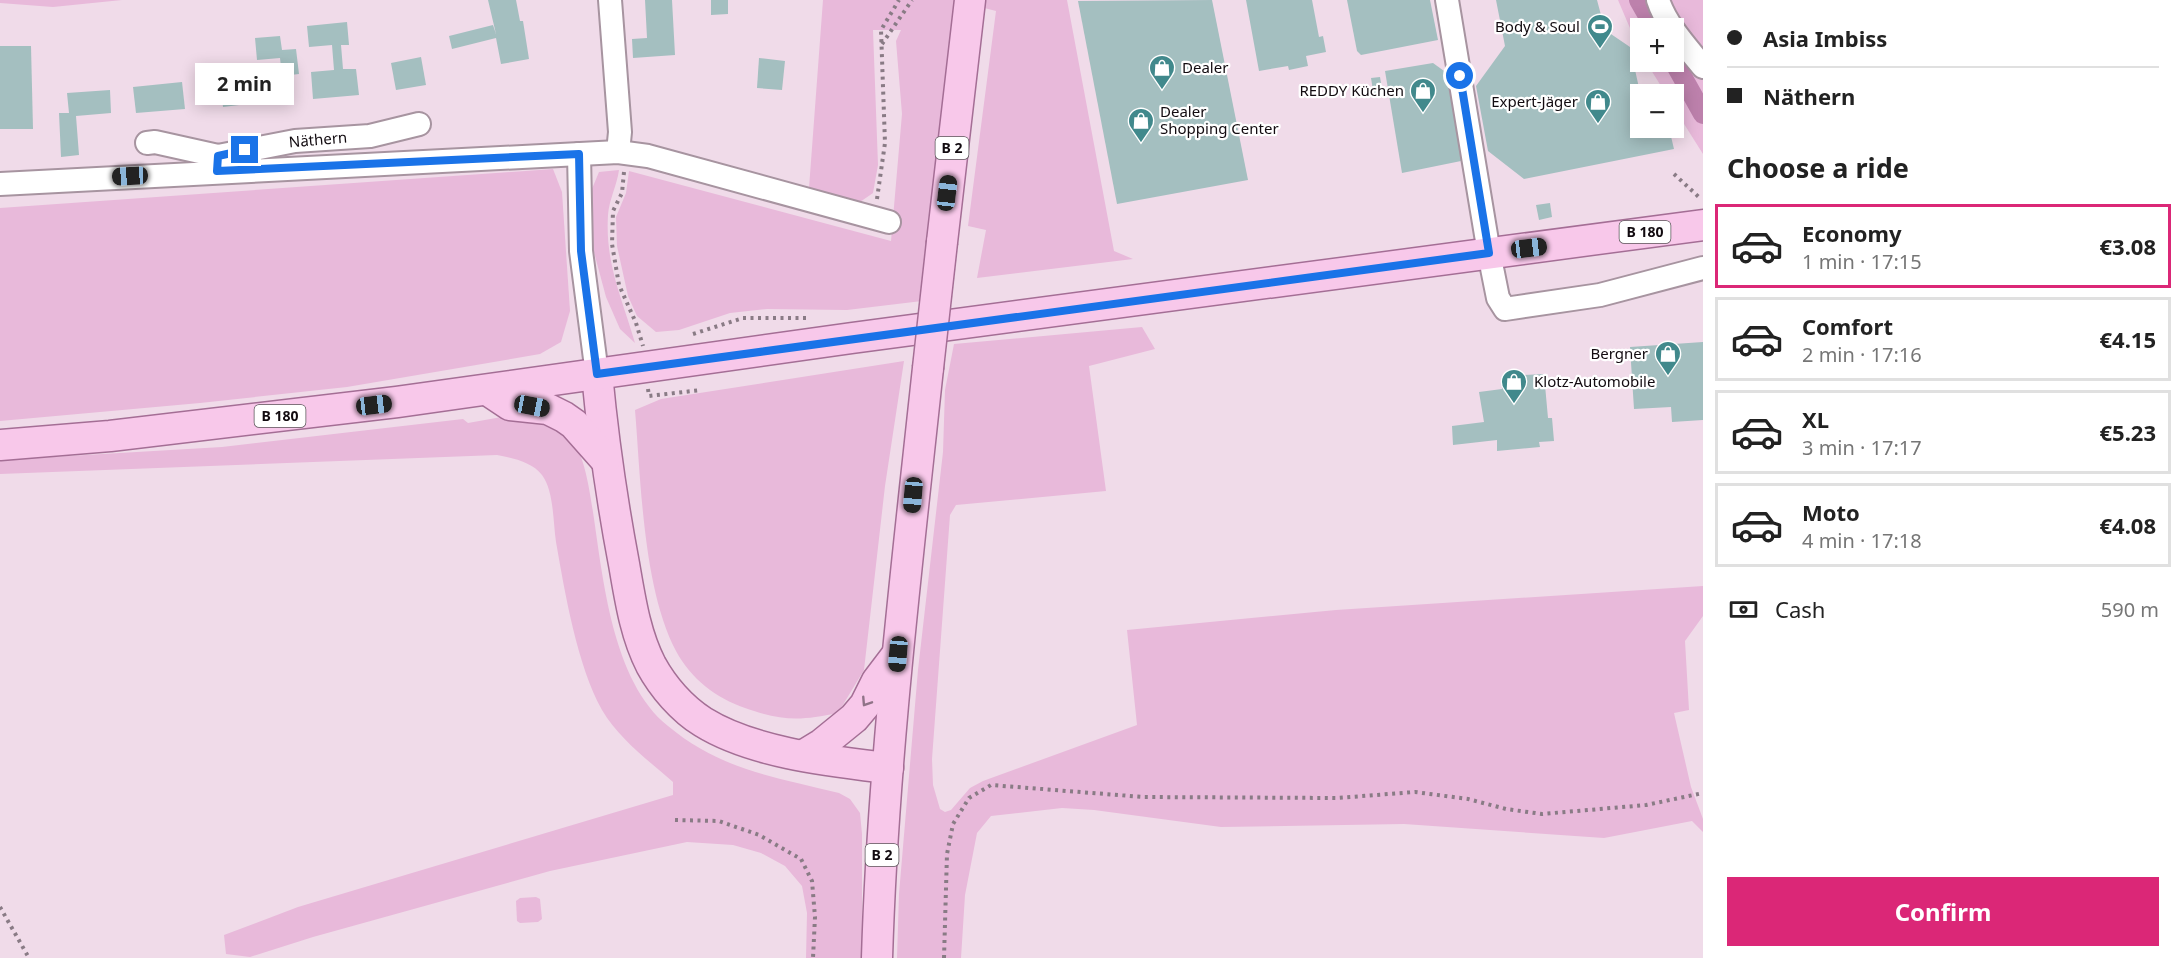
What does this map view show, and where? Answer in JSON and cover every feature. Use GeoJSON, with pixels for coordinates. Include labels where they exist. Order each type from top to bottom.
{"type":"FeatureCollection","features":[{"type":"Feature","properties":{"kind":"main road","name":"B 2"},"geometry":{"type":"LineString","coordinates":[[877,958],[888,768],[898,654],[970,0]]}},
{"type":"Feature","properties":{"kind":"main road","name":"B 180"},"geometry":{"type":"LineString","coordinates":[[0,445],[110,436],[397,402],[1703,225]]}},
{"type":"Feature","properties":{"kind":"main road"},"geometry":{"type":"LineString","coordinates":[[597,374],[605,459],[636,624],[645,651],[659,678],[689,712],[716,730],[758,746],[888,768]]}},
{"type":"Feature","properties":{"kind":"main road"},"geometry":{"type":"LineString","coordinates":[[486,390],[510,405],[548,409],[564,417],[574,424],[605,459]]}},
{"type":"Feature","properties":{"kind":"main road"},"geometry":{"type":"LineString","coordinates":[[804,754],[822,744],[854,718],[865,705],[877,681],[898,654]]}},
{"type":"Feature","properties":{"kind":"street"},"geometry":{"type":"LineString","coordinates":[[610,0],[622,153]]}},
{"type":"Feature","properties":{"kind":"street"},"geometry":{"type":"LineString","coordinates":[[1447,0],[1489,253],[1498,298],[1505,309],[1600,295],[1703,268]]}},
{"type":"Feature","properties":{"kind":"street"},"geometry":{"type":"LineString","coordinates":[[1658,0],[1660,8],[1703,67]]}},
{"type":"Feature","properties":{"kind":"street","name":"Näthern"},"geometry":{"type":"LineString","coordinates":[[147,143],[155,142],[217,164],[295,141],[370,136],[419,124]]}},
{"type":"Feature","properties":{"kind":"street"},"geometry":{"type":"LineString","coordinates":[[0,184],[217,164],[622,153],[648,156],[880,220]]}},
{"type":"Feature","properties":{"kind":"street"},"geometry":{"type":"LineString","coordinates":[[579,154],[581,251],[597,374]]}},
{"type":"Feature","properties":{"kind":"path"},"geometry":{"type":"LineString","coordinates":[[880,220],[880,186],[885,143],[881,30],[899,0]]}},
{"type":"Feature","properties":{"kind":"path"},"geometry":{"type":"LineString","coordinates":[[881,45],[912,0]]}},
{"type":"Feature","properties":{"kind":"path"},"geometry":{"type":"LineString","coordinates":[[622,153],[622,193],[613,211],[612,244],[619,285],[642,343],[645,368]]}},
{"type":"Feature","properties":{"kind":"path"},"geometry":{"type":"LineString","coordinates":[[1674,174],[1700,200],[1703,199]]}},
{"type":"Feature","properties":{"kind":"path"},"geometry":{"type":"LineString","coordinates":[[944,958],[947,854],[952,824],[969,798],[991,785],[1143,796],[1337,798],[1415,792],[1468,799],[1542,814],[1626,807],[1703,793]]}},
{"type":"Feature","properties":{"kind":"path"},"geometry":{"type":"LineString","coordinates":[[675,820],[719,821],[759,835],[801,859],[812,881],[815,917],[813,958]]}},
{"type":"Feature","properties":{"kind":"path"},"geometry":{"type":"LineString","coordinates":[[0,908],[29,958]]}},
{"type":"Feature","properties":{"kind":"shaded area"},"geometry":{"type":"Polygon","coordinates":[[[0,0],[122,0],[53,7],[0,3],[0,0]]]}},
{"type":"Feature","properties":{"kind":"shaded area"},"geometry":{"type":"Polygon","coordinates":[[[823,0],[1067,0],[1114,251],[1133,259],[977,278],[986,230],[968,226],[996,11],[957,1],[927,242],[922,301],[847,310],[767,309],[730,313],[679,330],[656,332],[637,316],[628,296],[617,246],[616,217],[626,193],[629,171],[891,241],[902,114],[896,41],[901,30],[873,30],[878,165],[873,193],[860,202],[809,188],[823,0]]]}},
{"type":"Feature","properties":{"kind":"shaded area"},"geometry":{"type":"Polygon","coordinates":[[[1618,0],[1703,0],[1703,154],[1684,124],[1684,84],[1660,84],[1652,72],[1684,72],[1684,18],[1630,18],[1630,28],[1618,0]]]}},
{"type":"Feature","properties":{"kind":"shaded area"},"geometry":{"type":"Polygon","coordinates":[[[553,169],[562,192],[570,311],[561,342],[540,354],[347,387],[0,421],[0,208],[553,169]]]}},
{"type":"Feature","properties":{"kind":"shaded area"},"geometry":{"type":"Polygon","coordinates":[[[619,170],[608,215],[609,249],[635,343],[620,329],[606,297],[591,241],[589,196],[599,172],[619,170]]]}},
{"type":"Feature","properties":{"kind":"shaded area"},"geometry":{"type":"Polygon","coordinates":[[[1142,327],[1155,349],[1089,366],[1106,491],[956,505],[950,515],[932,759],[933,785],[940,809],[945,812],[951,810],[970,788],[983,781],[1137,725],[1127,630],[1336,610],[1703,586],[1703,616],[1685,641],[1689,710],[1674,713],[1691,787],[1703,819],[1703,832],[1692,821],[1604,838],[1404,824],[1221,827],[1094,810],[1062,808],[991,816],[977,833],[965,895],[961,958],[897,958],[899,894],[918,670],[943,452],[945,390],[954,344],[1142,327]]]}},
{"type":"Feature","properties":{"kind":"shaded area"},"geometry":{"type":"Polygon","coordinates":[[[904,361],[885,486],[864,670],[838,713],[802,718],[781,717],[745,708],[724,699],[705,686],[689,670],[676,651],[665,626],[650,566],[645,534],[635,410],[661,399],[904,361]]]}},
{"type":"Feature","properties":{"kind":"shaded area"},"geometry":{"type":"Polygon","coordinates":[[[513,415],[538,420],[560,430],[573,442],[581,456],[589,486],[606,597],[613,627],[634,683],[649,707],[668,726],[708,753],[749,770],[839,793],[850,799],[860,813],[862,958],[806,958],[807,913],[802,886],[785,866],[761,853],[733,845],[687,842],[550,871],[313,937],[250,957],[226,954],[224,935],[298,907],[673,795],[673,782],[635,749],[609,721],[593,692],[579,651],[568,606],[556,542],[551,498],[546,482],[538,471],[527,464],[497,455],[0,474],[0,460],[222,447],[463,419],[468,423],[513,415]]]}},
{"type":"Feature","properties":{"kind":"shaded area"},"geometry":{"type":"Polygon","coordinates":[[[520,898],[540,899],[542,919],[538,922],[520,923],[517,921],[516,901],[520,898]]]}},
{"type":"Feature","properties":{"kind":"building"},"geometry":{"type":"Polygon","coordinates":[[[488,0],[516,0],[520,21],[523,21],[529,59],[501,64],[496,38],[452,49],[449,36],[493,25],[496,34],[488,0]]]}},
{"type":"Feature","properties":{"kind":"building"},"geometry":{"type":"Polygon","coordinates":[[[645,0],[672,0],[675,55],[633,58],[632,39],[647,38],[645,0]]]}},
{"type":"Feature","properties":{"kind":"building"},"geometry":{"type":"Polygon","coordinates":[[[711,0],[728,0],[728,14],[711,15],[711,0]]]}},
{"type":"Feature","properties":{"kind":"building","name":"Dealer"},"geometry":{"type":"Polygon","coordinates":[[[1212,0],[1248,180],[1117,204],[1078,1],[1212,0]]]}},
{"type":"Feature","properties":{"kind":"building"},"geometry":{"type":"Polygon","coordinates":[[[1246,0],[1312,0],[1319,37],[1323,36],[1326,52],[1306,56],[1308,66],[1289,70],[1288,66],[1259,71],[1246,0]]]}},
{"type":"Feature","properties":{"kind":"building"},"geometry":{"type":"Polygon","coordinates":[[[1347,0],[1430,0],[1438,40],[1361,55],[1357,51],[1347,0]]]}},
{"type":"Feature","properties":{"kind":"building"},"geometry":{"type":"Polygon","coordinates":[[[1496,0],[1597,0],[1605,30],[1630,47],[1630,72],[1636,72],[1638,84],[1630,84],[1630,138],[1671,138],[1674,149],[1524,179],[1488,151],[1476,86],[1505,46],[1496,0]]]}},
{"type":"Feature","properties":{"kind":"building"},"geometry":{"type":"Polygon","coordinates":[[[347,22],[349,45],[341,45],[343,69],[356,69],[359,95],[313,99],[311,72],[334,70],[332,45],[309,47],[307,26],[347,22]]]}},
{"type":"Feature","properties":{"kind":"building"},"geometry":{"type":"Polygon","coordinates":[[[280,36],[282,50],[296,49],[299,74],[282,76],[280,58],[257,60],[255,38],[280,36]]]}},
{"type":"Feature","properties":{"kind":"building"},"geometry":{"type":"Polygon","coordinates":[[[0,46],[31,46],[33,129],[0,129],[0,46]]]}},
{"type":"Feature","properties":{"kind":"building"},"geometry":{"type":"Polygon","coordinates":[[[421,57],[426,85],[396,90],[391,63],[421,57]]]}},
{"type":"Feature","properties":{"kind":"building"},"geometry":{"type":"Polygon","coordinates":[[[759,58],[785,61],[782,90],[757,88],[759,58]]]}},
{"type":"Feature","properties":{"kind":"building"},"geometry":{"type":"Polygon","coordinates":[[[1433,63],[1451,76],[1466,160],[1402,173],[1385,71],[1433,63]]]}},
{"type":"Feature","properties":{"kind":"building"},"geometry":{"type":"Polygon","coordinates":[[[244,69],[246,89],[253,89],[255,103],[223,107],[222,98],[206,100],[204,84],[222,82],[220,72],[244,69]]]}},
{"type":"Feature","properties":{"kind":"building"},"geometry":{"type":"Polygon","coordinates":[[[1380,77],[1383,95],[1374,97],[1371,78],[1380,77]]]}},
{"type":"Feature","properties":{"kind":"building"},"geometry":{"type":"Polygon","coordinates":[[[182,82],[185,109],[136,113],[133,87],[182,82]]]}},
{"type":"Feature","properties":{"kind":"building"},"geometry":{"type":"Polygon","coordinates":[[[110,90],[111,113],[76,116],[79,155],[61,157],[59,113],[69,113],[67,93],[110,90]]]}},
{"type":"Feature","properties":{"kind":"building"},"geometry":{"type":"Polygon","coordinates":[[[1550,203],[1552,217],[1539,220],[1536,205],[1550,203]]]}},
{"type":"Feature","properties":{"kind":"building","name":"Bergner"},"geometry":{"type":"Polygon","coordinates":[[[1703,342],[1703,420],[1672,422],[1671,407],[1634,409],[1630,347],[1703,342]]]}},
{"type":"Feature","properties":{"kind":"building","name":"Klotz-Automobile"},"geometry":{"type":"Polygon","coordinates":[[[1544,374],[1548,418],[1552,418],[1554,441],[1539,442],[1540,447],[1497,451],[1497,440],[1453,445],[1452,426],[1484,422],[1479,392],[1502,389],[1502,376],[1544,374]]]}},
{"type":"Feature","properties":{"kind":"waterway"},"geometry":{"type":"LineString","coordinates":[[1639,0],[1649,18]]}},
{"type":"Feature","properties":{"kind":"waterway"},"geometry":{"type":"LineString","coordinates":[[1680,72],[1703,114]]}},
{"type":"Feature","properties":{"kind":"place","name":"Body & Soul"},"geometry":{"type":"Point","coordinates":[1600,50]}},
{"type":"Feature","properties":{"kind":"place","name":"Dealer"},"geometry":{"type":"Point","coordinates":[1162,91]}},
{"type":"Feature","properties":{"kind":"place","name":"REDDY Küchen"},"geometry":{"type":"Point","coordinates":[1423,114]}},
{"type":"Feature","properties":{"kind":"place","name":"Expert-Jäger"},"geometry":{"type":"Point","coordinates":[1598,125]}},
{"type":"Feature","properties":{"kind":"place","name":"Dealer Shopping Center"},"geometry":{"type":"Point","coordinates":[1141,144]}},
{"type":"Feature","properties":{"kind":"place","name":"Bergner"},"geometry":{"type":"Point","coordinates":[1668,377]}},
{"type":"Feature","properties":{"kind":"place","name":"Klotz-Automobile"},"geometry":{"type":"Point","coordinates":[1514,405]}},
{"type":"Feature","properties":{"kind":"route"},"geometry":{"type":"LineString","coordinates":[[245,150],[218,156],[217,171],[579,154],[581,251],[597,374],[1489,253],[1460,76]]}}]}
